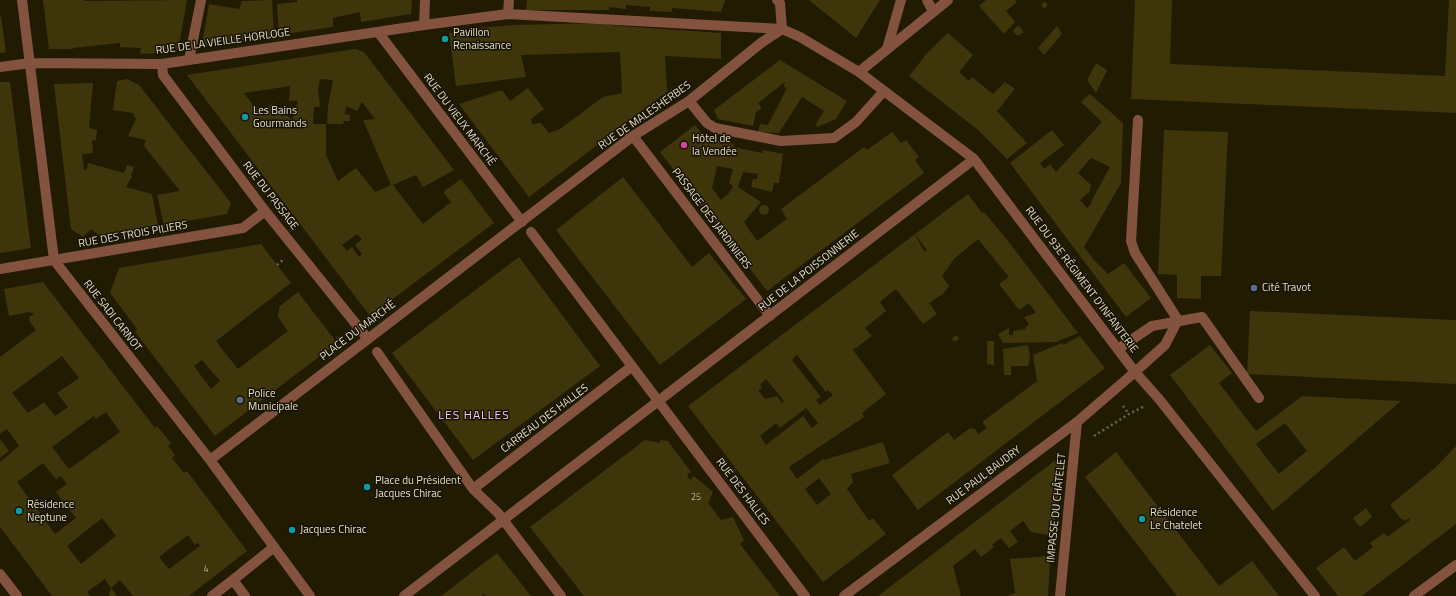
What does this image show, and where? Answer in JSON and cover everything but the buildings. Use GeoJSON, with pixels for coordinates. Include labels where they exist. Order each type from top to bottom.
{"type":"FeatureCollection","features":[{"type":"Feature","properties":{"kind":"street"},"geometry":{"type":"LineString","coordinates":[[22,0],[54,260]]}},
{"type":"Feature","properties":{"kind":"street"},"geometry":{"type":"LineString","coordinates":[[189,60],[200,0]]}},
{"type":"Feature","properties":{"kind":"street"},"geometry":{"type":"LineString","coordinates":[[424,25],[425,0]]}},
{"type":"Feature","properties":{"kind":"street"},"geometry":{"type":"LineString","coordinates":[[508,14],[509,0]]}},
{"type":"Feature","properties":{"kind":"street"},"geometry":{"type":"LineString","coordinates":[[777,0],[780,3],[782,29]]}},
{"type":"Feature","properties":{"kind":"street"},"geometry":{"type":"LineString","coordinates":[[887,49],[901,0]]}},
{"type":"Feature","properties":{"kind":"street"},"geometry":{"type":"LineString","coordinates":[[927,0],[933,11]]}},
{"type":"Feature","properties":{"kind":"street"},"geometry":{"type":"LineString","coordinates":[[858,72],[948,0]]}},
{"type":"Feature","properties":{"kind":"street","name":"RUE DE LA VIEILLE HORLOGE"},"geometry":{"type":"LineString","coordinates":[[0,67],[30,63],[162,64],[508,14],[782,29]]}},
{"type":"Feature","properties":{"kind":"street","name":"RUE DU 93E RÉGIMENT D'INFANTERIE"},"geometry":{"type":"LineString","coordinates":[[782,29],[800,37],[858,72],[974,159],[1135,372],[1159,399],[1315,596]]}},
{"type":"Feature","properties":{"kind":"street","name":"RUE DE MALESHERBES"},"geometry":{"type":"LineString","coordinates":[[522,222],[634,136],[689,101],[760,43],[782,29]]}},
{"type":"Feature","properties":{"kind":"street","name":"RUE DU VIEUX MARCHÉ"},"geometry":{"type":"LineString","coordinates":[[378,32],[522,222]]}},
{"type":"Feature","properties":{"kind":"street","name":"RUE DU PASSAGE"},"geometry":{"type":"LineString","coordinates":[[162,64],[163,75],[265,211],[368,339]]}},
{"type":"Feature","properties":{"kind":"street"},"geometry":{"type":"LineString","coordinates":[[689,101],[706,123],[715,128],[781,141],[834,138],[856,122],[884,91]]}},
{"type":"Feature","properties":{"kind":"street"},"geometry":{"type":"LineString","coordinates":[[1138,120],[1131,241],[1135,253],[1178,320]]}},
{"type":"Feature","properties":{"kind":"street","name":"PASSAGE DES JARDINIERS"},"geometry":{"type":"LineString","coordinates":[[634,136],[770,316]]}},
{"type":"Feature","properties":{"kind":"street","name":"RUE DE LA POISSONNERIE"},"geometry":{"type":"LineString","coordinates":[[659,402],[974,159]]}},
{"type":"Feature","properties":{"kind":"street","name":"RUE DES TROIS PILIERS"},"geometry":{"type":"LineString","coordinates":[[0,269],[243,228],[265,211]]}},
{"type":"Feature","properties":{"kind":"street","name":"PLACE DU MARCHÉ"},"geometry":{"type":"LineString","coordinates":[[210,460],[522,222]]}},
{"type":"Feature","properties":{"kind":"street"},"geometry":{"type":"LineString","coordinates":[[404,596],[659,402],[631,367],[531,232]]}},
{"type":"Feature","properties":{"kind":"street","name":"RUE SADI CARNOT"},"geometry":{"type":"LineString","coordinates":[[54,260],[210,460],[308,595]]}},
{"type":"Feature","properties":{"kind":"street"},"geometry":{"type":"LineString","coordinates":[[1118,349],[1152,326],[1178,320],[1202,317],[1259,398]]}},
{"type":"Feature","properties":{"kind":"street","name":"RUE PAUL BAUDRY"},"geometry":{"type":"LineString","coordinates":[[844,596],[1078,422],[1165,344],[1178,320]]}},
{"type":"Feature","properties":{"kind":"street"},"geometry":{"type":"LineString","coordinates":[[377,352],[473,489],[498,513],[561,596]]}},
{"type":"Feature","properties":{"kind":"street","name":"CARREAU DES HALLES"},"geometry":{"type":"LineString","coordinates":[[473,489],[631,367]]}},
{"type":"Feature","properties":{"kind":"street","name":"RUE DES HALLES"},"geometry":{"type":"LineString","coordinates":[[659,402],[805,596]]}},
{"type":"Feature","properties":{"kind":"street","name":"IMPASSE DU CHÂTELET"},"geometry":{"type":"LineString","coordinates":[[1060,596],[1078,422]]}},
{"type":"Feature","properties":{"kind":"street"},"geometry":{"type":"LineString","coordinates":[[212,596],[274,547]]}},
{"type":"Feature","properties":{"kind":"street"},"geometry":{"type":"LineString","coordinates":[[1414,596],[1456,565]]}},
{"type":"Feature","properties":{"kind":"street"},"geometry":{"type":"LineString","coordinates":[[0,574],[17,596]]}},
{"type":"Feature","properties":{"kind":"street"},"geometry":{"type":"LineString","coordinates":[[233,580],[245,596]]}},
{"type":"Feature","properties":{"kind":"path"},"geometry":{"type":"LineString","coordinates":[[1075,448],[1129,414],[1159,399]]}},
{"type":"Feature","properties":{"kind":"place","name":"Pavillon Renaissance"},"geometry":{"type":"Point","coordinates":[445,39]}},
{"type":"Feature","properties":{"kind":"place","name":"Les Bains Gourmands"},"geometry":{"type":"Point","coordinates":[245,117]}},
{"type":"Feature","properties":{"kind":"place","name":"Hôtel de la Vendée"},"geometry":{"type":"Point","coordinates":[684,145]}},
{"type":"Feature","properties":{"kind":"place","name":"Cité Travot"},"geometry":{"type":"Point","coordinates":[1254,288]}},
{"type":"Feature","properties":{"kind":"place","name":"Police Municipale"},"geometry":{"type":"Point","coordinates":[240,400]}},
{"type":"Feature","properties":{"kind":"place","name":"Place du Président Jacques Chirac"},"geometry":{"type":"Point","coordinates":[367,487]}},
{"type":"Feature","properties":{"kind":"place","name":"Résidence Neptune"},"geometry":{"type":"Point","coordinates":[19,511]}},
{"type":"Feature","properties":{"kind":"place","name":"Résidence Le Chatelet"},"geometry":{"type":"Point","coordinates":[1142,519]}},
{"type":"Feature","properties":{"kind":"place","name":"Jacques Chirac"},"geometry":{"type":"Point","coordinates":[292,530]}},
{"type":"Feature","properties":{"kind":"district","name":"LES HALLES"},"geometry":{"type":"Point","coordinates":[474,416]}}]}
